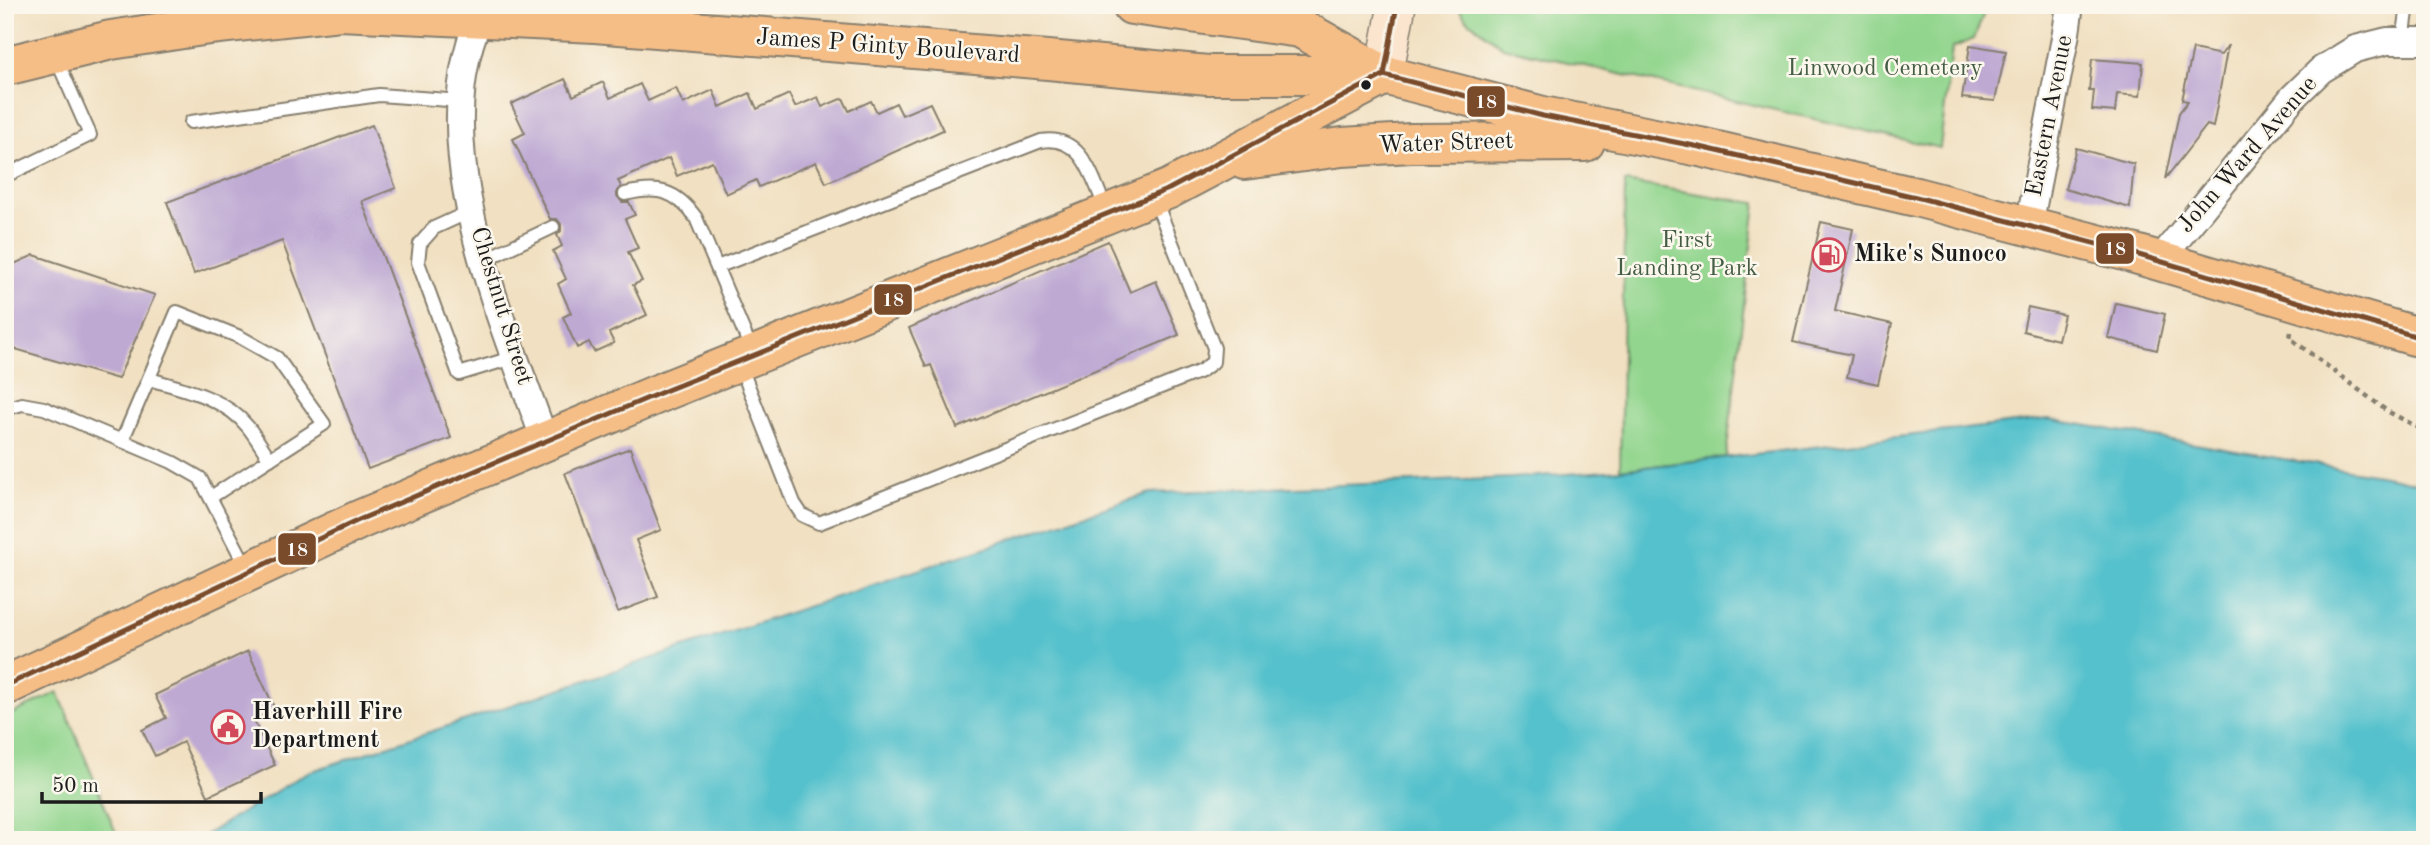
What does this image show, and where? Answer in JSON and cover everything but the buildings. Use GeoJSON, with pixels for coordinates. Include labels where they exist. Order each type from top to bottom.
{"type":"FeatureCollection","features":[{"type":"Feature","properties":{"kind":"main road"},"geometry":{"type":"LineString","coordinates":[[1132,5],[1300,28],[1384,75],[1397,5]]}},
{"type":"Feature","properties":{"kind":"main road","name":"James P Ginty Boulevard"},"geometry":{"type":"LineString","coordinates":[[5,66],[111,40],[209,25],[340,11],[483,11],[1208,75],[1384,75]]}},
{"type":"Feature","properties":{"kind":"main road","name":"Water Street"},"geometry":{"type":"LineString","coordinates":[[5,686],[361,519],[545,441],[1153,195],[1221,163],[1384,75],[1543,116],[1700,147],[1916,197],[2158,261],[2425,339]]}},
{"type":"Feature","properties":{"kind":"main road","name":"Water Street"},"geometry":{"type":"LineString","coordinates":[[1221,163],[1342,147],[1410,143],[1672,143]]}},
{"type":"Feature","properties":{"kind":"street","name":"Eastern Avenue"},"geometry":{"type":"LineString","coordinates":[[2029,226],[2070,5]]}},
{"type":"Feature","properties":{"kind":"street","name":"Chestnut Street"},"geometry":{"type":"LineString","coordinates":[[483,11],[462,76],[460,154],[482,261],[545,441]]}},
{"type":"Feature","properties":{"kind":"street","name":"John Ward Avenue"},"geometry":{"type":"LineString","coordinates":[[2158,261],[2293,97],[2321,70],[2355,49],[2387,41],[2414,41]]}},
{"type":"Feature","properties":{"kind":"lane"},"geometry":{"type":"LineString","coordinates":[[2409,5],[2414,41]]}},
{"type":"Feature","properties":{"kind":"lane"},"geometry":{"type":"LineString","coordinates":[[5,176],[90,135],[54,52]]}},
{"type":"Feature","properties":{"kind":"lane"},"geometry":{"type":"LineString","coordinates":[[191,122],[379,95],[462,101]]}},
{"type":"Feature","properties":{"kind":"lane"},"geometry":{"type":"LineString","coordinates":[[717,267],[1041,141],[1053,139],[1066,142],[1076,150],[1108,212]]}},
{"type":"Feature","properties":{"kind":"lane"},"geometry":{"type":"LineString","coordinates":[[625,194],[657,190],[671,194],[686,204],[696,218],[717,267],[794,503],[803,515],[819,523],[1201,372],[1213,362],[1214,348],[1153,195]]}},
{"type":"Feature","properties":{"kind":"lane"},"geometry":{"type":"LineString","coordinates":[[472,211],[433,228],[420,244],[418,262],[459,374],[515,357]]}},
{"type":"Feature","properties":{"kind":"lane"},"geometry":{"type":"LineString","coordinates":[[482,261],[553,227]]}},
{"type":"Feature","properties":{"kind":"lane"},"geometry":{"type":"LineString","coordinates":[[122,440],[177,312],[240,337],[277,358],[324,424],[211,497]]}},
{"type":"Feature","properties":{"kind":"lane"},"geometry":{"type":"LineString","coordinates":[[149,379],[197,392],[226,407],[246,424],[270,459]]}},
{"type":"Feature","properties":{"kind":"lane"},"geometry":{"type":"LineString","coordinates":[[5,409],[22,404],[44,408],[173,462],[200,478],[248,572]]}},
{"type":"Feature","properties":{"kind":"path"},"geometry":{"type":"LineString","coordinates":[[2293,300],[2290,338],[2387,411],[2425,431]]}},
{"type":"Feature","properties":{"kind":"green space","name":"Linwood Cemetery"},"geometry":{"type":"Polygon","coordinates":[[[1456,5],[1987,5],[1974,39],[1952,48],[1940,148],[1503,47],[1466,19],[1456,5]]]}},
{"type":"Feature","properties":{"kind":"green space","name":"First Landing Park"},"geometry":{"type":"Polygon","coordinates":[[[1625,182],[1756,203],[1726,457],[1620,470],[1625,182]]]}},
{"type":"Feature","properties":{"kind":"green space"},"geometry":{"type":"Polygon","coordinates":[[[58,692],[119,840],[5,840],[5,717],[58,692]]]}},
{"type":"Feature","properties":{"kind":"water"},"geometry":{"type":"Polygon","coordinates":[[[2048,419],[2425,485],[2425,840],[197,840],[306,773],[1150,493],[1512,478],[1620,470],[2048,419]]]}},
{"type":"Feature","properties":{"kind":"transit line","name":"18"},"geometry":{"type":"LineString","coordinates":[[1384,75],[1397,5]]}},
{"type":"Feature","properties":{"kind":"transit line","name":"18"},"geometry":{"type":"LineString","coordinates":[[5,686],[361,519],[667,390],[1169,189],[1384,75],[1543,116],[1700,147],[1916,197],[2132,253],[2425,339]]}},
{"type":"Feature","properties":{"kind":"place","name":"Mike's Sunoco"},"geometry":{"type":"Point","coordinates":[1829,255]}},
{"type":"Feature","properties":{"kind":"place","name":"Haverhill Fire Department"},"geometry":{"type":"Point","coordinates":[228,727]}}]}
